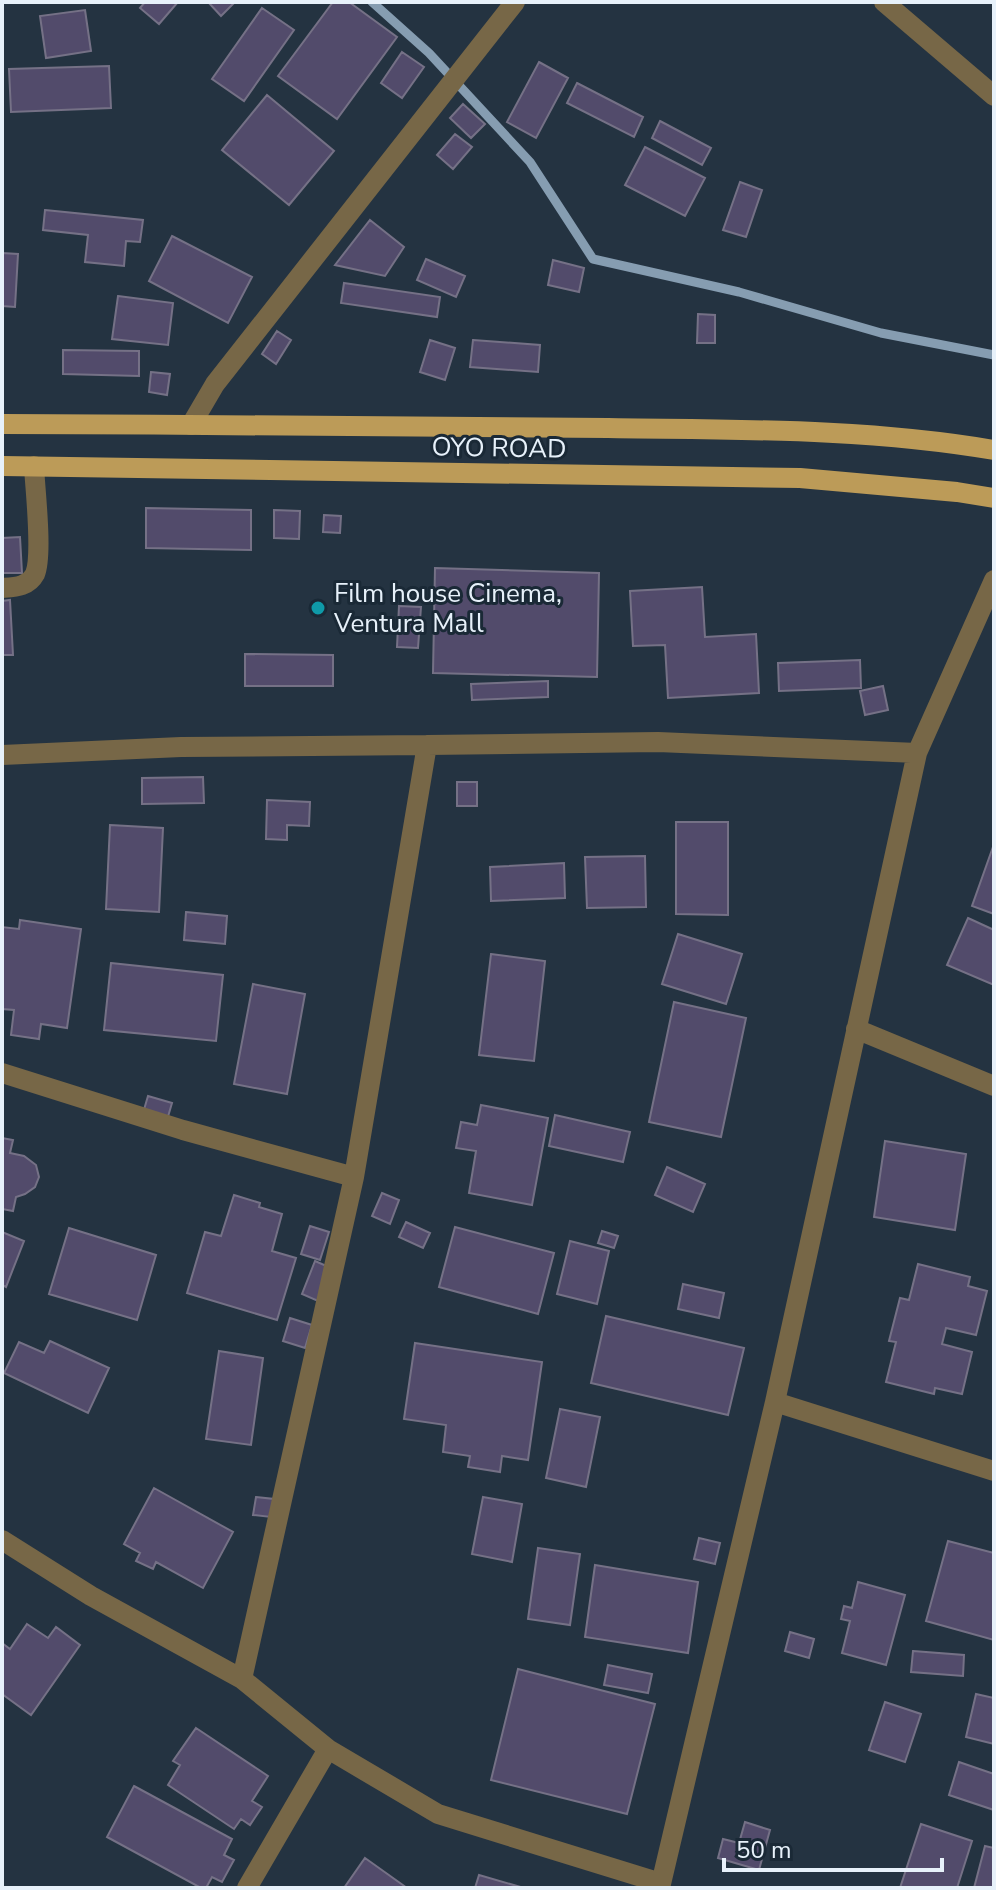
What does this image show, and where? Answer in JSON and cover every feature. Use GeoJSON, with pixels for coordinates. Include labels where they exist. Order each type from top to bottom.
{"type":"FeatureCollection","features":[{"type":"Feature","properties":{"kind":"main road","name":"OYO ROAD"},"geometry":{"type":"LineString","coordinates":[[2,424],[823,431],[941,441],[994,450]]}},
{"type":"Feature","properties":{"kind":"main road","name":"OYO ROAD"},"geometry":{"type":"LineString","coordinates":[[2,466],[800,478],[994,498]]}},
{"type":"Feature","properties":{"kind":"street"},"geometry":{"type":"LineString","coordinates":[[191,425],[215,384],[515,2]]}},
{"type":"Feature","properties":{"kind":"street"},"geometry":{"type":"LineString","coordinates":[[884,2],[994,96]]}},
{"type":"Feature","properties":{"kind":"street"},"geometry":{"type":"LineString","coordinates":[[2,588],[21,587],[34,575],[38,554],[34,466]]}},
{"type":"Feature","properties":{"kind":"street"},"geometry":{"type":"LineString","coordinates":[[2,1540],[91,1596],[242,1679],[328,1749],[438,1814],[661,1885],[775,1402],[917,753],[994,580]]}},
{"type":"Feature","properties":{"kind":"street"},"geometry":{"type":"LineString","coordinates":[[2,755],[181,747],[658,742],[917,753]]}},
{"type":"Feature","properties":{"kind":"street"},"geometry":{"type":"LineString","coordinates":[[242,1679],[354,1177],[427,745]]}},
{"type":"Feature","properties":{"kind":"street"},"geometry":{"type":"LineString","coordinates":[[856,1029],[994,1086]]}},
{"type":"Feature","properties":{"kind":"street"},"geometry":{"type":"LineString","coordinates":[[2,1073],[183,1130],[354,1177]]}},
{"type":"Feature","properties":{"kind":"street"},"geometry":{"type":"LineString","coordinates":[[775,1402],[994,1471]]}},
{"type":"Feature","properties":{"kind":"street"},"geometry":{"type":"LineString","coordinates":[[247,1888],[328,1749]]}},
{"type":"Feature","properties":{"kind":"building"},"geometry":{"type":"Polygon","coordinates":[[[145,2],[178,2],[159,24],[140,8],[145,2]]]}},
{"type":"Feature","properties":{"kind":"building"},"geometry":{"type":"Polygon","coordinates":[[[208,2],[235,2],[221,16],[208,2]]]}},
{"type":"Feature","properties":{"kind":"building"},"geometry":{"type":"Polygon","coordinates":[[[333,2],[349,2],[397,37],[337,119],[278,76],[333,2]]]}},
{"type":"Feature","properties":{"kind":"building"},"geometry":{"type":"Polygon","coordinates":[[[262,8],[294,30],[244,101],[212,79],[262,8]]]}},
{"type":"Feature","properties":{"kind":"building"},"geometry":{"type":"Polygon","coordinates":[[[85,10],[91,51],[46,58],[40,16],[85,10]]]}},
{"type":"Feature","properties":{"kind":"building"},"geometry":{"type":"Polygon","coordinates":[[[402,52],[424,67],[402,98],[381,83],[402,52]]]}},
{"type":"Feature","properties":{"kind":"building"},"geometry":{"type":"Polygon","coordinates":[[[539,62],[568,78],[536,138],[507,122],[539,62]]]}},
{"type":"Feature","properties":{"kind":"building"},"geometry":{"type":"Polygon","coordinates":[[[109,66],[111,108],[11,112],[9,69],[109,66]]]}},
{"type":"Feature","properties":{"kind":"building"},"geometry":{"type":"Polygon","coordinates":[[[577,83],[643,117],[634,137],[567,103],[577,83]]]}},
{"type":"Feature","properties":{"kind":"building"},"geometry":{"type":"Polygon","coordinates":[[[267,95],[334,151],[289,205],[222,150],[267,95]]]}},
{"type":"Feature","properties":{"kind":"building"},"geometry":{"type":"Polygon","coordinates":[[[463,104],[485,124],[471,138],[450,118],[463,104]]]}},
{"type":"Feature","properties":{"kind":"building"},"geometry":{"type":"Polygon","coordinates":[[[660,121],[711,148],[702,165],[652,138],[660,121]]]}},
{"type":"Feature","properties":{"kind":"building"},"geometry":{"type":"Polygon","coordinates":[[[455,134],[472,147],[453,169],[437,155],[455,134]]]}},
{"type":"Feature","properties":{"kind":"building"},"geometry":{"type":"Polygon","coordinates":[[[645,147],[705,178],[685,216],[625,185],[645,147]]]}},
{"type":"Feature","properties":{"kind":"building"},"geometry":{"type":"Polygon","coordinates":[[[740,182],[762,190],[746,237],[723,230],[740,182]]]}},
{"type":"Feature","properties":{"kind":"building"},"geometry":{"type":"Polygon","coordinates":[[[45,210],[143,220],[140,242],[126,241],[124,266],[85,262],[88,235],[43,230],[45,210]]]}},
{"type":"Feature","properties":{"kind":"building"},"geometry":{"type":"Polygon","coordinates":[[[370,220],[404,247],[385,276],[335,265],[370,220]]]}},
{"type":"Feature","properties":{"kind":"building"},"geometry":{"type":"Polygon","coordinates":[[[172,236],[252,277],[228,323],[149,281],[172,236]]]}},
{"type":"Feature","properties":{"kind":"building"},"geometry":{"type":"Polygon","coordinates":[[[2,253],[18,254],[15,307],[2,306],[2,253]]]}},
{"type":"Feature","properties":{"kind":"building"},"geometry":{"type":"Polygon","coordinates":[[[426,259],[465,276],[456,297],[417,280],[426,259]]]}},
{"type":"Feature","properties":{"kind":"building"},"geometry":{"type":"Polygon","coordinates":[[[553,260],[584,268],[579,292],[548,285],[553,260]]]}},
{"type":"Feature","properties":{"kind":"building"},"geometry":{"type":"Polygon","coordinates":[[[344,283],[440,297],[437,317],[341,303],[344,283]]]}},
{"type":"Feature","properties":{"kind":"building"},"geometry":{"type":"Polygon","coordinates":[[[118,296],[173,303],[168,345],[112,339],[118,296]]]}},
{"type":"Feature","properties":{"kind":"building"},"geometry":{"type":"Polygon","coordinates":[[[698,314],[715,315],[715,343],[697,343],[698,314]]]}},
{"type":"Feature","properties":{"kind":"building"},"geometry":{"type":"Polygon","coordinates":[[[277,331],[291,340],[276,364],[262,354],[277,331]]]}},
{"type":"Feature","properties":{"kind":"building"},"geometry":{"type":"Polygon","coordinates":[[[430,340],[455,348],[445,380],[420,372],[430,340]]]}},
{"type":"Feature","properties":{"kind":"building"},"geometry":{"type":"Polygon","coordinates":[[[473,340],[540,345],[538,372],[470,367],[473,340]]]}},
{"type":"Feature","properties":{"kind":"building"},"geometry":{"type":"Polygon","coordinates":[[[63,350],[139,351],[139,376],[63,374],[63,350]]]}},
{"type":"Feature","properties":{"kind":"building"},"geometry":{"type":"Polygon","coordinates":[[[151,372],[170,374],[167,395],[149,392],[151,372]]]}},
{"type":"Feature","properties":{"kind":"building"},"geometry":{"type":"Polygon","coordinates":[[[146,508],[251,510],[251,550],[146,548],[146,508]]]}},
{"type":"Feature","properties":{"kind":"building"},"geometry":{"type":"Polygon","coordinates":[[[274,510],[300,511],[299,539],[274,538],[274,510]]]}},
{"type":"Feature","properties":{"kind":"building"},"geometry":{"type":"Polygon","coordinates":[[[324,515],[341,516],[340,533],[323,532],[324,515]]]}},
{"type":"Feature","properties":{"kind":"building"},"geometry":{"type":"Polygon","coordinates":[[[20,537],[22,573],[2,573],[2,538],[20,537]]]}},
{"type":"Feature","properties":{"kind":"building"},"geometry":{"type":"Polygon","coordinates":[[[435,568],[599,573],[597,677],[433,673],[435,568]]]}},
{"type":"Feature","properties":{"kind":"building"},"geometry":{"type":"Polygon","coordinates":[[[702,587],[705,637],[756,634],[759,693],[668,698],[665,645],[633,646],[630,591],[702,587]]]}},
{"type":"Feature","properties":{"kind":"building"},"geometry":{"type":"Polygon","coordinates":[[[10,600],[13,655],[2,655],[2,601],[10,600]]]}},
{"type":"Feature","properties":{"kind":"building"},"geometry":{"type":"Polygon","coordinates":[[[399,606],[421,607],[418,648],[397,647],[399,606]]]}},
{"type":"Feature","properties":{"kind":"building"},"geometry":{"type":"Polygon","coordinates":[[[245,654],[333,655],[333,686],[245,686],[245,654]]]}},
{"type":"Feature","properties":{"kind":"building"},"geometry":{"type":"Polygon","coordinates":[[[860,660],[861,688],[779,691],[778,663],[860,660]]]}},
{"type":"Feature","properties":{"kind":"building"},"geometry":{"type":"Polygon","coordinates":[[[548,681],[548,697],[472,700],[471,684],[548,681]]]}},
{"type":"Feature","properties":{"kind":"building"},"geometry":{"type":"Polygon","coordinates":[[[883,686],[888,710],[865,715],[860,691],[883,686]]]}},
{"type":"Feature","properties":{"kind":"building"},"geometry":{"type":"Polygon","coordinates":[[[203,777],[204,803],[142,804],[142,778],[203,777]]]}},
{"type":"Feature","properties":{"kind":"building"},"geometry":{"type":"Polygon","coordinates":[[[457,782],[477,782],[477,806],[457,806],[457,782]]]}},
{"type":"Feature","properties":{"kind":"building"},"geometry":{"type":"Polygon","coordinates":[[[267,800],[310,802],[309,826],[287,825],[287,840],[266,839],[267,800]]]}},
{"type":"Feature","properties":{"kind":"building"},"geometry":{"type":"Polygon","coordinates":[[[676,822],[728,822],[728,915],[676,914],[676,822]]]}},
{"type":"Feature","properties":{"kind":"building"},"geometry":{"type":"Polygon","coordinates":[[[110,825],[163,828],[159,912],[106,909],[110,825]]]}},
{"type":"Feature","properties":{"kind":"building"},"geometry":{"type":"Polygon","coordinates":[[[994,844],[994,914],[972,906],[994,844]]]}},
{"type":"Feature","properties":{"kind":"building"},"geometry":{"type":"Polygon","coordinates":[[[645,856],[646,907],[587,908],[585,857],[645,856]]]}},
{"type":"Feature","properties":{"kind":"building"},"geometry":{"type":"Polygon","coordinates":[[[564,863],[565,898],[491,901],[490,867],[564,863]]]}},
{"type":"Feature","properties":{"kind":"building"},"geometry":{"type":"Polygon","coordinates":[[[186,912],[227,916],[225,944],[184,940],[186,912]]]}},
{"type":"Feature","properties":{"kind":"building"},"geometry":{"type":"Polygon","coordinates":[[[968,918],[994,930],[994,985],[947,965],[968,918]]]}},
{"type":"Feature","properties":{"kind":"building"},"geometry":{"type":"Polygon","coordinates":[[[20,920],[81,929],[67,1028],[41,1024],[39,1039],[11,1035],[14,1010],[2,1009],[2,927],[19,929],[20,920]]]}},
{"type":"Feature","properties":{"kind":"building"},"geometry":{"type":"Polygon","coordinates":[[[678,934],[742,954],[726,1004],[662,984],[678,934]]]}},
{"type":"Feature","properties":{"kind":"building"},"geometry":{"type":"Polygon","coordinates":[[[491,954],[545,961],[534,1061],[479,1055],[491,954]]]}},
{"type":"Feature","properties":{"kind":"building"},"geometry":{"type":"Polygon","coordinates":[[[111,963],[223,975],[216,1041],[104,1030],[111,963]]]}},
{"type":"Feature","properties":{"kind":"building"},"geometry":{"type":"Polygon","coordinates":[[[253,984],[305,994],[287,1094],[234,1084],[253,984]]]}},
{"type":"Feature","properties":{"kind":"building"},"geometry":{"type":"Polygon","coordinates":[[[674,1002],[746,1018],[721,1137],[649,1122],[674,1002]]]}},
{"type":"Feature","properties":{"kind":"building"},"geometry":{"type":"Polygon","coordinates":[[[148,1096],[172,1103],[167,1120],[143,1113],[148,1096]]]}},
{"type":"Feature","properties":{"kind":"building"},"geometry":{"type":"Polygon","coordinates":[[[481,1105],[548,1118],[532,1205],[469,1193],[476,1151],[456,1148],[461,1122],[477,1125],[481,1105]]]}},
{"type":"Feature","properties":{"kind":"building"},"geometry":{"type":"Polygon","coordinates":[[[555,1115],[630,1132],[623,1162],[549,1146],[555,1115]]]}},
{"type":"Feature","properties":{"kind":"building"},"geometry":{"type":"Polygon","coordinates":[[[2,1138],[13,1140],[10,1153],[24,1156],[36,1165],[39,1177],[35,1187],[16,1197],[13,1211],[2,1209],[2,1138]]]}},
{"type":"Feature","properties":{"kind":"building"},"geometry":{"type":"Polygon","coordinates":[[[885,1141],[966,1154],[955,1230],[874,1217],[885,1141]]]}},
{"type":"Feature","properties":{"kind":"building"},"geometry":{"type":"Polygon","coordinates":[[[667,1167],[705,1184],[693,1212],[655,1195],[667,1167]]]}},
{"type":"Feature","properties":{"kind":"building"},"geometry":{"type":"Polygon","coordinates":[[[382,1193],[399,1200],[390,1224],[372,1216],[382,1193]]]}},
{"type":"Feature","properties":{"kind":"building"},"geometry":{"type":"Polygon","coordinates":[[[234,1195],[282,1214],[272,1251],[296,1258],[277,1320],[187,1293],[205,1232],[221,1236],[234,1195]]]}},
{"type":"Feature","properties":{"kind":"building"},"geometry":{"type":"Polygon","coordinates":[[[406,1222],[430,1233],[423,1248],[399,1237],[406,1222]]]}},
{"type":"Feature","properties":{"kind":"building"},"geometry":{"type":"Polygon","coordinates":[[[310,1226],[329,1232],[320,1260],[301,1254],[310,1226]]]}},
{"type":"Feature","properties":{"kind":"building"},"geometry":{"type":"Polygon","coordinates":[[[455,1227],[554,1253],[538,1314],[439,1287],[455,1227]]]}},
{"type":"Feature","properties":{"kind":"building"},"geometry":{"type":"Polygon","coordinates":[[[69,1228],[156,1255],[137,1320],[49,1294],[69,1228]]]}},
{"type":"Feature","properties":{"kind":"building"},"geometry":{"type":"Polygon","coordinates":[[[602,1231],[618,1236],[614,1248],[598,1243],[602,1231]]]}},
{"type":"Feature","properties":{"kind":"building"},"geometry":{"type":"Polygon","coordinates":[[[2,1232],[24,1241],[6,1287],[2,1285],[2,1232]]]}},
{"type":"Feature","properties":{"kind":"building"},"geometry":{"type":"Polygon","coordinates":[[[570,1241],[609,1251],[597,1304],[557,1294],[570,1241]]]}},
{"type":"Feature","properties":{"kind":"building"},"geometry":{"type":"Polygon","coordinates":[[[315,1261],[331,1268],[318,1301],[302,1294],[315,1261]]]}},
{"type":"Feature","properties":{"kind":"building"},"geometry":{"type":"Polygon","coordinates":[[[918,1264],[970,1277],[968,1286],[987,1291],[976,1335],[946,1328],[942,1344],[972,1352],[962,1394],[935,1388],[934,1394],[886,1382],[896,1342],[889,1341],[900,1298],[909,1300],[918,1264]]]}},
{"type":"Feature","properties":{"kind":"building"},"geometry":{"type":"Polygon","coordinates":[[[683,1284],[724,1293],[719,1318],[678,1309],[683,1284]]]}},
{"type":"Feature","properties":{"kind":"building"},"geometry":{"type":"Polygon","coordinates":[[[606,1316],[744,1348],[728,1415],[591,1383],[606,1316]]]}},
{"type":"Feature","properties":{"kind":"building"},"geometry":{"type":"Polygon","coordinates":[[[290,1318],[312,1325],[305,1348],[283,1341],[290,1318]]]}},
{"type":"Feature","properties":{"kind":"building"},"geometry":{"type":"Polygon","coordinates":[[[50,1341],[109,1368],[88,1413],[4,1373],[19,1342],[44,1353],[50,1341]]]}},
{"type":"Feature","properties":{"kind":"building"},"geometry":{"type":"Polygon","coordinates":[[[415,1343],[542,1362],[528,1460],[502,1456],[500,1472],[468,1467],[470,1456],[443,1452],[446,1425],[404,1419],[415,1343]]]}},
{"type":"Feature","properties":{"kind":"building"},"geometry":{"type":"Polygon","coordinates":[[[219,1351],[263,1358],[251,1445],[206,1439],[219,1351]]]}},
{"type":"Feature","properties":{"kind":"building"},"geometry":{"type":"Polygon","coordinates":[[[560,1409],[600,1417],[586,1487],[546,1478],[560,1409]]]}},
{"type":"Feature","properties":{"kind":"building"},"geometry":{"type":"Polygon","coordinates":[[[154,1488],[233,1532],[203,1588],[156,1562],[153,1569],[136,1561],[140,1553],[124,1544],[154,1488]]]}},
{"type":"Feature","properties":{"kind":"building"},"geometry":{"type":"Polygon","coordinates":[[[256,1497],[274,1499],[271,1517],[253,1515],[256,1497]]]}},
{"type":"Feature","properties":{"kind":"building"},"geometry":{"type":"Polygon","coordinates":[[[483,1497],[522,1504],[512,1562],[472,1554],[483,1497]]]}},
{"type":"Feature","properties":{"kind":"building"},"geometry":{"type":"Polygon","coordinates":[[[699,1538],[720,1543],[715,1564],[694,1559],[699,1538]]]}},
{"type":"Feature","properties":{"kind":"building"},"geometry":{"type":"Polygon","coordinates":[[[948,1541],[994,1553],[994,1640],[926,1621],[948,1541]]]}},
{"type":"Feature","properties":{"kind":"building"},"geometry":{"type":"Polygon","coordinates":[[[538,1548],[580,1554],[570,1625],[528,1619],[538,1548]]]}},
{"type":"Feature","properties":{"kind":"building"},"geometry":{"type":"Polygon","coordinates":[[[595,1565],[698,1582],[688,1653],[585,1637],[595,1565]]]}},
{"type":"Feature","properties":{"kind":"building"},"geometry":{"type":"Polygon","coordinates":[[[858,1582],[905,1595],[886,1665],[842,1653],[850,1621],[841,1619],[844,1606],[852,1608],[858,1582]]]}},
{"type":"Feature","properties":{"kind":"building"},"geometry":{"type":"Polygon","coordinates":[[[27,1624],[48,1638],[56,1627],[80,1645],[31,1715],[2,1694],[2,1643],[10,1649],[27,1624]]]}},
{"type":"Feature","properties":{"kind":"building"},"geometry":{"type":"Polygon","coordinates":[[[790,1632],[814,1639],[809,1658],[785,1651],[790,1632]]]}},
{"type":"Feature","properties":{"kind":"building"},"geometry":{"type":"Polygon","coordinates":[[[913,1651],[964,1655],[963,1676],[911,1672],[913,1651]]]}},
{"type":"Feature","properties":{"kind":"building"},"geometry":{"type":"Polygon","coordinates":[[[608,1665],[652,1674],[648,1693],[604,1685],[608,1665]]]}},
{"type":"Feature","properties":{"kind":"building"},"geometry":{"type":"Polygon","coordinates":[[[518,1669],[655,1704],[627,1814],[491,1780],[518,1669]]]}},
{"type":"Feature","properties":{"kind":"building"},"geometry":{"type":"Polygon","coordinates":[[[976,1694],[994,1698],[994,1744],[966,1737],[976,1694]]]}},
{"type":"Feature","properties":{"kind":"building"},"geometry":{"type":"Polygon","coordinates":[[[885,1702],[921,1714],[905,1762],[869,1750],[885,1702]]]}},
{"type":"Feature","properties":{"kind":"building"},"geometry":{"type":"Polygon","coordinates":[[[196,1728],[268,1776],[252,1801],[262,1807],[250,1825],[241,1819],[234,1829],[168,1785],[180,1765],[173,1761],[196,1728]]]}},
{"type":"Feature","properties":{"kind":"building"},"geometry":{"type":"Polygon","coordinates":[[[959,1762],[994,1774],[994,1810],[949,1795],[959,1762]]]}},
{"type":"Feature","properties":{"kind":"building"},"geometry":{"type":"Polygon","coordinates":[[[134,1786],[232,1839],[224,1855],[234,1860],[222,1882],[212,1877],[206,1888],[201,1888],[107,1837],[134,1786]]]}},
{"type":"Feature","properties":{"kind":"building"},"geometry":{"type":"Polygon","coordinates":[[[745,1822],[770,1830],[759,1870],[718,1858],[723,1839],[739,1843],[745,1822]]]}},
{"type":"Feature","properties":{"kind":"building"},"geometry":{"type":"Polygon","coordinates":[[[921,1824],[972,1841],[957,1888],[900,1888],[921,1824]]]}},
{"type":"Feature","properties":{"kind":"building"},"geometry":{"type":"Polygon","coordinates":[[[985,1846],[994,1848],[994,1888],[974,1888],[985,1846]]]}},
{"type":"Feature","properties":{"kind":"building"},"geometry":{"type":"Polygon","coordinates":[[[365,1858],[407,1888],[344,1888],[365,1858]]]}},
{"type":"Feature","properties":{"kind":"building"},"geometry":{"type":"Polygon","coordinates":[[[479,1875],[524,1888],[475,1888],[479,1875]]]}},
{"type":"Feature","properties":{"kind":"waterway"},"geometry":{"type":"LineString","coordinates":[[372,2],[429,53],[530,162],[593,259],[739,292],[881,333],[994,355]]}},
{"type":"Feature","properties":{"kind":"place","name":"Film house Cinema, Ventura Mall"},"geometry":{"type":"Point","coordinates":[318,608]}}]}
